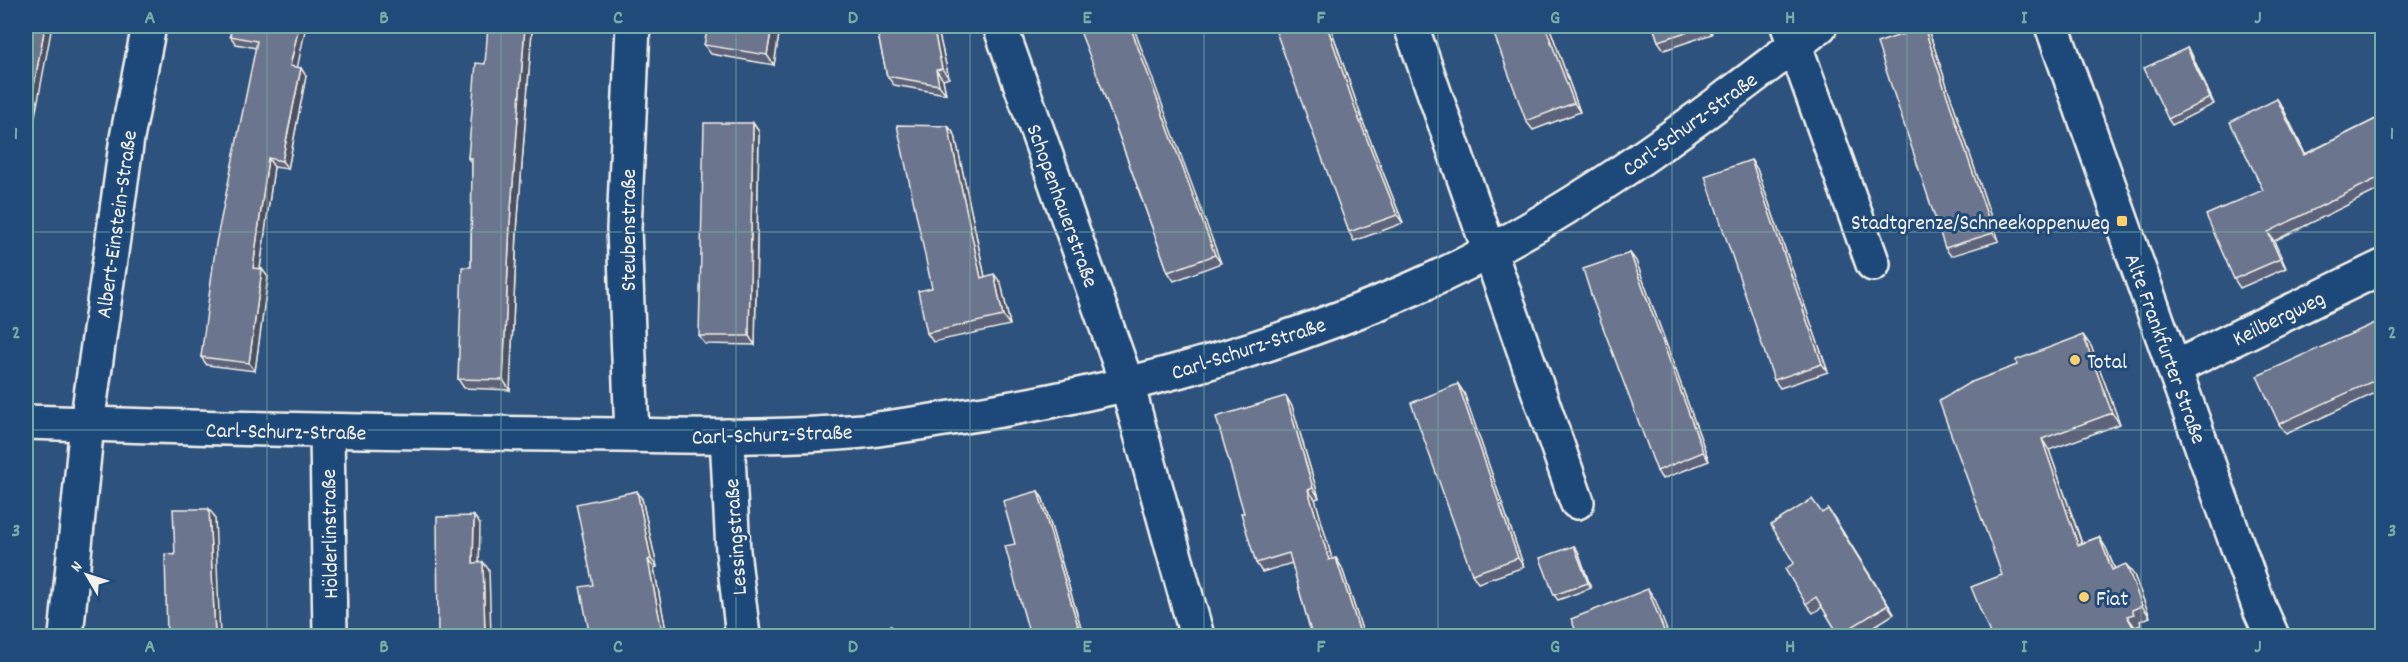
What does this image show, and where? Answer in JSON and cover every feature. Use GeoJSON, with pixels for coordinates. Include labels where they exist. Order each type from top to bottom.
{"type":"FeatureCollection","features":[{"type":"Feature","properties":{"kind":"street","name":"Albert-Einstein-Straße"},"geometry":{"type":"LineString","coordinates":[[66,636],[87,424],[127,138],[149,26]]}},
{"type":"Feature","properties":{"kind":"street","name":"Steubenstraße"},"geometry":{"type":"LineString","coordinates":[[632,435],[624,229],[633,26]]}},
{"type":"Feature","properties":{"kind":"street","name":"Schopenhauerstraße"},"geometry":{"type":"LineString","coordinates":[[1000,26],[1127,384],[1197,636]]}},
{"type":"Feature","properties":{"kind":"street"},"geometry":{"type":"LineString","coordinates":[[1411,26],[1577,502]]}},
{"type":"Feature","properties":{"kind":"street","name":"Carl-Schurz-Straße"},"geometry":{"type":"LineString","coordinates":[[26,422],[327,431],[779,436],[866,431],[1041,404],[1211,361],[1340,318],[1416,287],[1557,214],[1626,170],[1696,121],[1791,36],[1820,26]]}},
{"type":"Feature","properties":{"kind":"street","name":"Alte Frankfurter Straße"},"geometry":{"type":"LineString","coordinates":[[2052,26],[2260,609],[2272,636]]}},
{"type":"Feature","properties":{"kind":"street"},"geometry":{"type":"LineString","coordinates":[[1791,36],[1873,264]]}},
{"type":"Feature","properties":{"kind":"street","name":"Keilbergweg"},"geometry":{"type":"LineString","coordinates":[[2175,368],[2382,267]]}},
{"type":"Feature","properties":{"kind":"street","name":"Hölderlinstraße"},"geometry":{"type":"LineString","coordinates":[[327,431],[330,636]]}},
{"type":"Feature","properties":{"kind":"street","name":"Lessingstraße"},"geometry":{"type":"LineString","coordinates":[[727,436],[733,551],[743,636]]}},
{"type":"Feature","properties":{"kind":"building"},"geometry":{"type":"Polygon","coordinates":[[[26,26],[45,26],[26,128],[26,26]]]}},
{"type":"Feature","properties":{"kind":"building"},"geometry":{"type":"Polygon","coordinates":[[[232,26],[299,26],[290,66],[301,68],[282,161],[268,158],[253,268],[262,269],[249,363],[201,357],[216,243],[257,41],[230,36],[232,26]]]}},
{"type":"Feature","properties":{"kind":"building"},"geometry":{"type":"Polygon","coordinates":[[[488,26],[525,26],[510,222],[503,380],[458,379],[462,267],[471,267],[472,158],[468,158],[476,63],[485,64],[488,26]]]}},
{"type":"Feature","properties":{"kind":"building"},"geometry":{"type":"Polygon","coordinates":[[[708,26],[772,26],[767,55],[704,45],[708,26]]]}},
{"type":"Feature","properties":{"kind":"building"},"geometry":{"type":"Polygon","coordinates":[[[876,26],[933,26],[942,69],[936,70],[939,85],[887,76],[876,26]]]}},
{"type":"Feature","properties":{"kind":"building"},"geometry":{"type":"Polygon","coordinates":[[[1078,26],[1130,26],[1215,255],[1168,272],[1078,26]]]}},
{"type":"Feature","properties":{"kind":"building"},"geometry":{"type":"Polygon","coordinates":[[[1284,26],[1327,26],[1357,114],[1397,215],[1349,232],[1275,29],[1284,26]]]}},
{"type":"Feature","properties":{"kind":"building"},"geometry":{"type":"Polygon","coordinates":[[[1491,26],[1545,26],[1574,103],[1526,121],[1491,26]]]}},
{"type":"Feature","properties":{"kind":"building"},"geometry":{"type":"Polygon","coordinates":[[[1653,26],[1705,26],[1658,41],[1653,26]]]}},
{"type":"Feature","properties":{"kind":"building"},"geometry":{"type":"Polygon","coordinates":[[[1924,27],[1993,233],[1945,248],[1877,43],[1924,27]]]}},
{"type":"Feature","properties":{"kind":"building"},"geometry":{"type":"Polygon","coordinates":[[[2187,48],[2210,98],[2168,119],[2144,68],[2187,48]]]}},
{"type":"Feature","properties":{"kind":"building"},"geometry":{"type":"Polygon","coordinates":[[[2277,99],[2304,155],[2382,116],[2382,176],[2268,232],[2280,259],[2234,279],[2206,215],[2263,190],[2230,122],[2277,99]]]}},
{"type":"Feature","properties":{"kind":"building"},"geometry":{"type":"Polygon","coordinates":[[[704,123],[753,123],[749,336],[699,336],[704,123]]]}},
{"type":"Feature","properties":{"kind":"building"},"geometry":{"type":"Polygon","coordinates":[[[897,125],[948,126],[981,278],[994,274],[1003,316],[927,333],[918,291],[932,288],[897,125]]]}},
{"type":"Feature","properties":{"kind":"building"},"geometry":{"type":"Polygon","coordinates":[[[1751,160],[1822,364],[1774,380],[1705,176],[1751,160]]]}},
{"type":"Feature","properties":{"kind":"building"},"geometry":{"type":"Polygon","coordinates":[[[1630,253],[1703,452],[1657,471],[1583,269],[1630,253]]]}},
{"type":"Feature","properties":{"kind":"building"},"geometry":{"type":"Polygon","coordinates":[[[2382,320],[2382,377],[2279,424],[2257,376],[2382,320]]]}},
{"type":"Feature","properties":{"kind":"building"},"geometry":{"type":"Polygon","coordinates":[[[2083,335],[2112,413],[2042,439],[2078,545],[2099,537],[2112,570],[2126,564],[2142,606],[2132,610],[2134,614],[2127,616],[2138,636],[1991,636],[1971,587],[2002,575],[1939,401],[1969,383],[2017,365],[2016,360],[2083,335]]]}},
{"type":"Feature","properties":{"kind":"building"},"geometry":{"type":"Polygon","coordinates":[[[1458,384],[1518,558],[1472,574],[1411,403],[1458,384]]]}},
{"type":"Feature","properties":{"kind":"building"},"geometry":{"type":"Polygon","coordinates":[[[1286,396],[1313,488],[1308,490],[1329,560],[1336,558],[1361,636],[1312,636],[1289,553],[1256,563],[1216,417],[1286,396]]]}},
{"type":"Feature","properties":{"kind":"building"},"geometry":{"type":"Polygon","coordinates":[[[637,491],[663,636],[590,636],[580,587],[593,585],[576,504],[637,491]]]}},
{"type":"Feature","properties":{"kind":"building"},"geometry":{"type":"Polygon","coordinates":[[[1038,491],[1078,626],[1030,636],[1005,546],[1015,544],[1003,501],[1038,491]]]}},
{"type":"Feature","properties":{"kind":"building"},"geometry":{"type":"Polygon","coordinates":[[[1812,499],[1822,513],[1828,509],[1888,605],[1839,635],[1816,597],[1806,604],[1785,569],[1794,563],[1771,525],[1812,499]]]}},
{"type":"Feature","properties":{"kind":"building"},"geometry":{"type":"Polygon","coordinates":[[[173,509],[209,509],[215,636],[167,636],[165,554],[175,555],[173,509]]]}},
{"type":"Feature","properties":{"kind":"building"},"geometry":{"type":"Polygon","coordinates":[[[474,516],[473,563],[483,562],[485,636],[438,636],[437,517],[474,516]]]}},
{"type":"Feature","properties":{"kind":"building"},"geometry":{"type":"Polygon","coordinates":[[[1574,546],[1588,583],[1554,595],[1540,558],[1574,546]]]}},
{"type":"Feature","properties":{"kind":"building"},"geometry":{"type":"Polygon","coordinates":[[[1648,589],[1666,636],[1578,636],[1571,619],[1648,589]]]}},
{"type":"Feature","properties":{"kind":"building"},"geometry":{"type":"Polygon","coordinates":[[[891,626],[893,636],[854,636],[854,635],[891,626]]]}},
{"type":"Feature","properties":{"kind":"place","name":"Stadtgrenze/Schneekoppenweg"},"geometry":{"type":"Point","coordinates":[2122,221]}},
{"type":"Feature","properties":{"kind":"place","name":"Total"},"geometry":{"type":"Point","coordinates":[2075,360]}},
{"type":"Feature","properties":{"kind":"place","name":"Fiat"},"geometry":{"type":"Point","coordinates":[2084,597]}}]}
